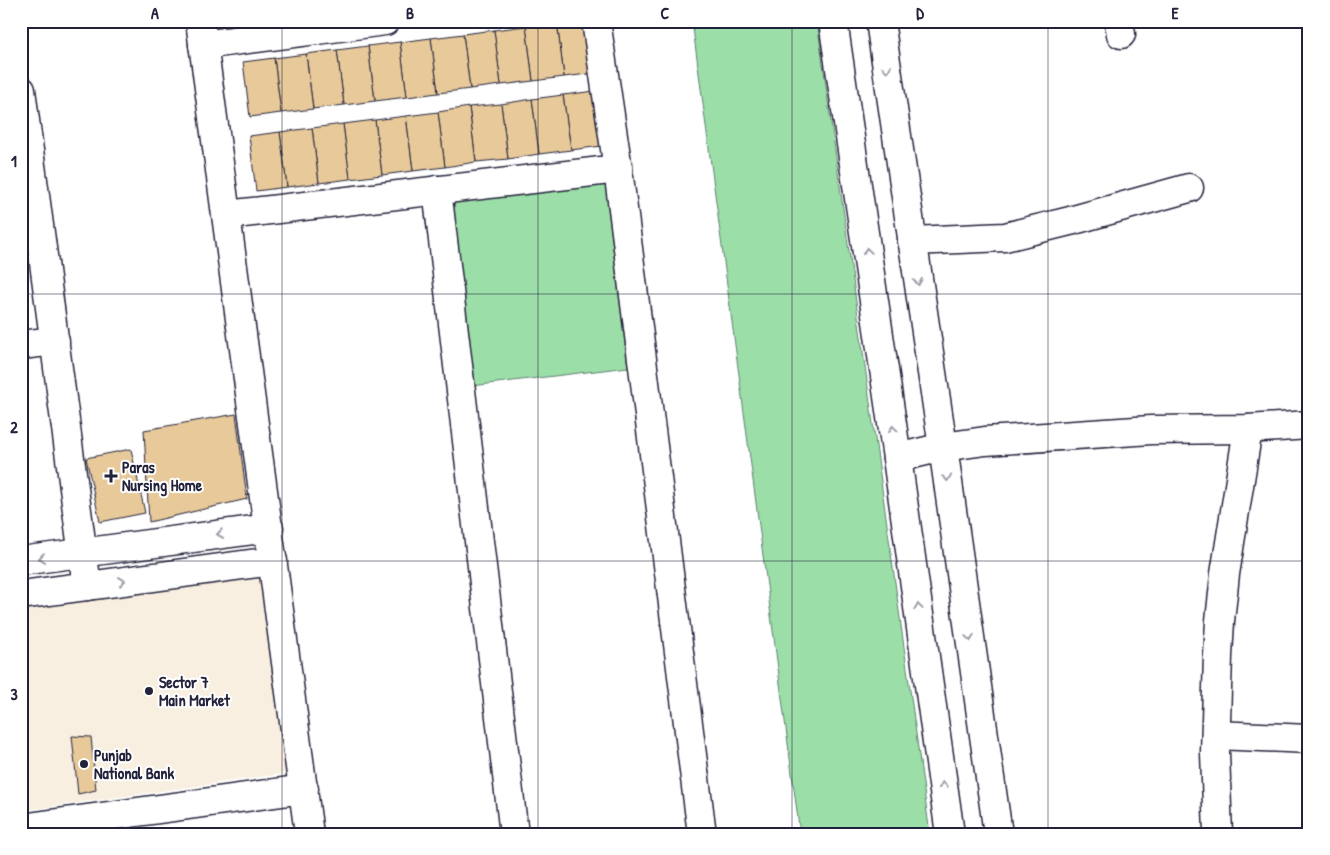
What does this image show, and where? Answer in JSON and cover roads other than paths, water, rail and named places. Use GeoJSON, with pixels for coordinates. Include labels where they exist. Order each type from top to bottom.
{"type":"FeatureCollection","features":[{"type":"Feature","properties":{"kind":"street"},"geometry":{"type":"LineString","coordinates":[[309,834],[202,33],[385,21]]}},
{"type":"Feature","properties":{"kind":"street"},"geometry":{"type":"LineString","coordinates":[[596,21],[618,169],[702,834]]}},
{"type":"Feature","properties":{"kind":"street"},"geometry":{"type":"LineString","coordinates":[[833,21],[950,834]]}},
{"type":"Feature","properties":{"kind":"street"},"geometry":{"type":"LineString","coordinates":[[880,21],[998,834]]}},
{"type":"Feature","properties":{"kind":"street"},"geometry":{"type":"LineString","coordinates":[[21,90],[29,203],[55,341],[87,586]]}},
{"type":"Feature","properties":{"kind":"street"},"geometry":{"type":"LineString","coordinates":[[227,216],[618,169]]}},
{"type":"Feature","properties":{"kind":"street"},"geometry":{"type":"LineString","coordinates":[[912,241],[1005,237],[1189,188]]}},
{"type":"Feature","properties":{"kind":"street"},"geometry":{"type":"LineString","coordinates":[[437,190],[514,834]]}},
{"type":"Feature","properties":{"kind":"street"},"geometry":{"type":"LineString","coordinates":[[21,345],[55,341]]}},
{"type":"Feature","properties":{"kind":"street"},"geometry":{"type":"LineString","coordinates":[[897,458],[943,447],[985,441],[1151,430],[1248,429],[1309,425]]}},
{"type":"Feature","properties":{"kind":"street"},"geometry":{"type":"LineString","coordinates":[[1218,834],[1216,735],[1220,621],[1225,574],[1248,429]]}},
{"type":"Feature","properties":{"kind":"street"},"geometry":{"type":"LineString","coordinates":[[21,561],[269,528]]}},
{"type":"Feature","properties":{"kind":"street"},"geometry":{"type":"LineString","coordinates":[[21,595],[273,561]]}},
{"type":"Feature","properties":{"kind":"street"},"geometry":{"type":"LineString","coordinates":[[1216,735],[1309,739]]}},
{"type":"Feature","properties":{"kind":"street"},"geometry":{"type":"LineString","coordinates":[[21,828],[120,824],[304,789]]}},
{"type":"Feature","properties":{"kind":"place","name":"Paras Nursing Home"},"geometry":{"type":"Point","coordinates":[111,476]}},
{"type":"Feature","properties":{"kind":"place","name":"Sector 7 Main Market"},"geometry":{"type":"Point","coordinates":[149,691]}},
{"type":"Feature","properties":{"kind":"place","name":"Punjab National Bank"},"geometry":{"type":"Point","coordinates":[84,764]}}]}
